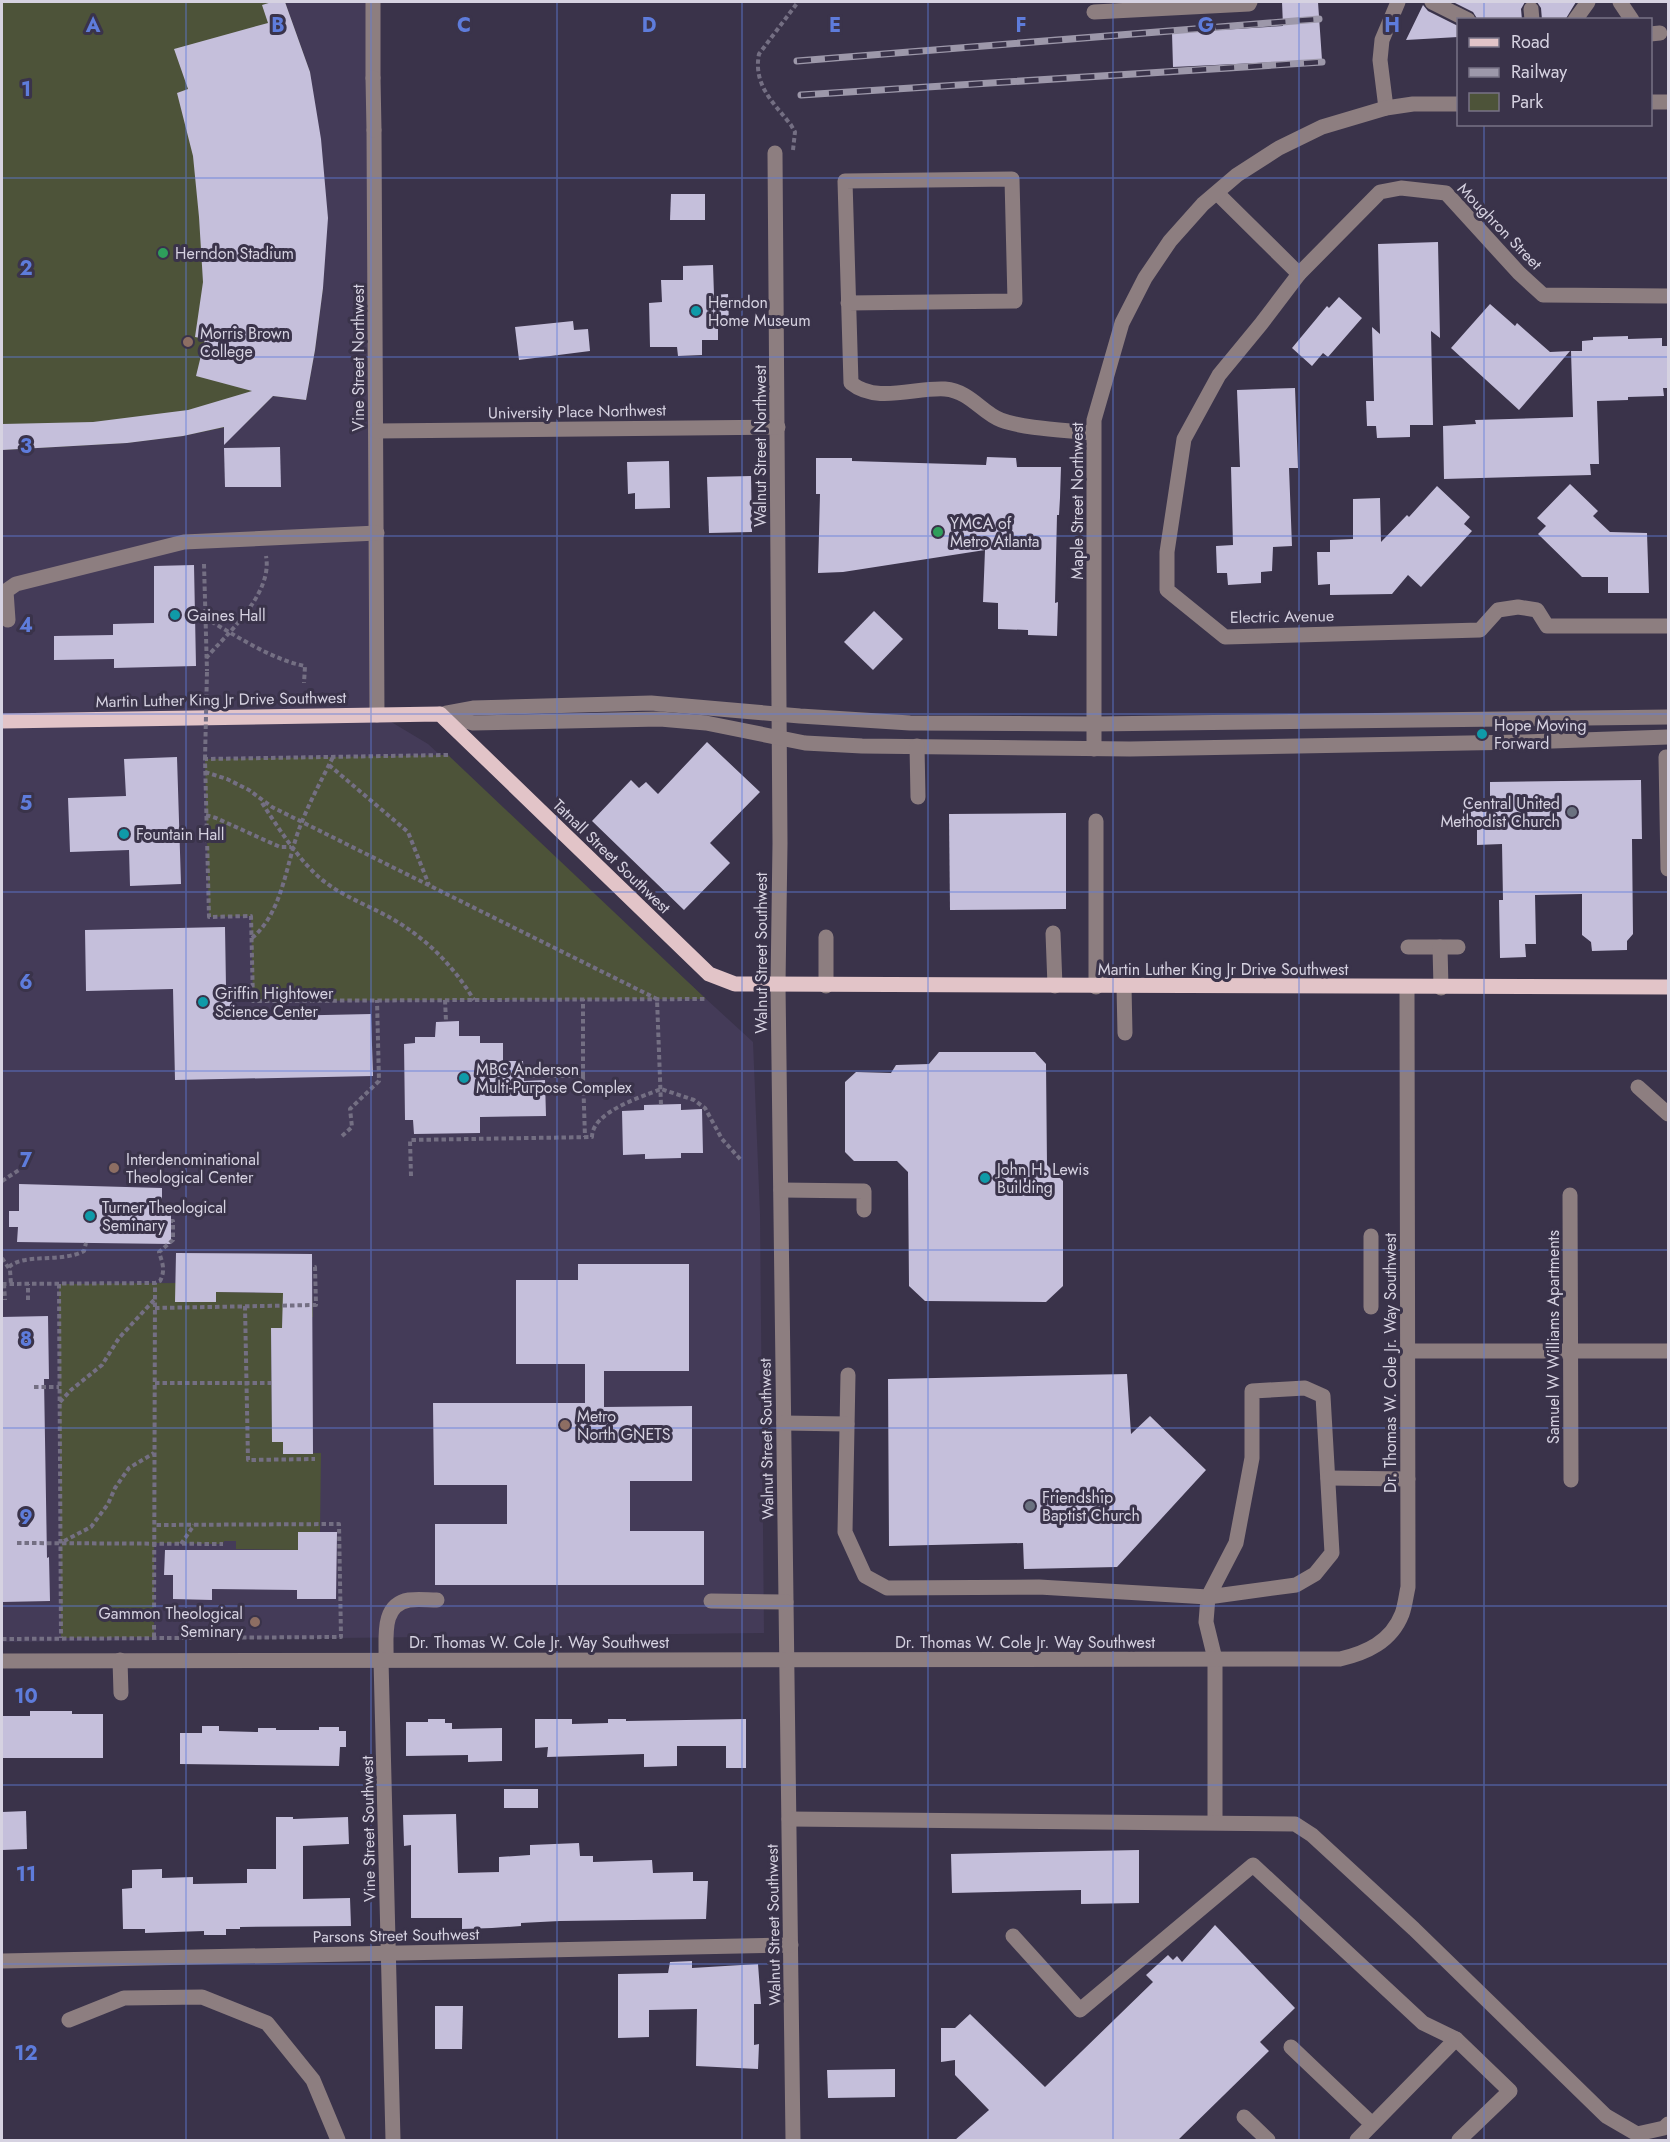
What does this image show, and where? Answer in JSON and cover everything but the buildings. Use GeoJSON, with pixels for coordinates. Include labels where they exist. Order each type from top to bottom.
{"type":"FeatureCollection","features":[{"type":"Feature","properties":{"kind":"main road","name":"Martin Luther King Jr Drive Southwest"},"geometry":{"type":"LineString","coordinates":[[2,721],[440,714]]}},
{"type":"Feature","properties":{"kind":"main road","name":"Tatnall Street Southwest"},"geometry":{"type":"LineString","coordinates":[[440,714],[709,974],[735,984],[778,985]]}},
{"type":"Feature","properties":{"kind":"main road","name":"Martin Luther King Jr Drive Southwest"},"geometry":{"type":"LineString","coordinates":[[778,985],[1668,987]]}},
{"type":"Feature","properties":{"kind":"street","name":"Vine Street Northwest"},"geometry":{"type":"LineString","coordinates":[[374,2],[378,714]]}},
{"type":"Feature","properties":{"kind":"street"},"geometry":{"type":"LineString","coordinates":[[1094,12],[1249,4],[1250,2]]}},
{"type":"Feature","properties":{"kind":"street"},"geometry":{"type":"LineString","coordinates":[[1386,108],[1380,60],[1382,40],[1398,2]]}},
{"type":"Feature","properties":{"kind":"street"},"geometry":{"type":"LineString","coordinates":[[1432,2],[1464,18]]}},
{"type":"Feature","properties":{"kind":"street"},"geometry":{"type":"LineString","coordinates":[[1576,18],[1588,2]]}},
{"type":"Feature","properties":{"kind":"street"},"geometry":{"type":"LineString","coordinates":[[1620,2],[1631,18]]}},
{"type":"Feature","properties":{"kind":"street"},"geometry":{"type":"LineString","coordinates":[[1652,102],[1668,102]]}},
{"type":"Feature","properties":{"kind":"street","name":"Maple Street Northwest"},"geometry":{"type":"LineString","coordinates":[[1094,749],[1094,420],[1122,322],[1145,278],[1170,241],[1203,204],[1237,175],[1279,148],[1322,127],[1386,108],[1413,104],[1457,104]]}},
{"type":"Feature","properties":{"kind":"street","name":"Walnut Street Northwest"},"geometry":{"type":"LineString","coordinates":[[775,153],[779,738]]}},
{"type":"Feature","properties":{"kind":"street"},"geometry":{"type":"LineString","coordinates":[[848,303],[1015,301],[1012,179],[845,182],[848,303],[851,383],[860,391],[889,394],[947,389],[963,394],[1000,420],[1047,429],[1093,433]]}},
{"type":"Feature","properties":{"kind":"street","name":"Moughron Street"},"geometry":{"type":"LineString","coordinates":[[1299,274],[1380,192],[1401,188],[1446,193],[1519,273],[1543,295],[1668,296]]}},
{"type":"Feature","properties":{"kind":"street"},"geometry":{"type":"LineString","coordinates":[[1217,193],[1299,274]]}},
{"type":"Feature","properties":{"kind":"street","name":"Electric Avenue"},"geometry":{"type":"LineString","coordinates":[[1299,274],[1262,324],[1219,375],[1184,438],[1167,552],[1167,590],[1225,637],[1480,630],[1498,610],[1518,607],[1537,610],[1547,626],[1668,626]]}},
{"type":"Feature","properties":{"kind":"street","name":"University Place Northwest"},"geometry":{"type":"LineString","coordinates":[[376,431],[778,427]]}},
{"type":"Feature","properties":{"kind":"street"},"geometry":{"type":"LineString","coordinates":[[8,620],[6,591],[16,584],[184,542],[377,533]]}},
{"type":"Feature","properties":{"kind":"street"},"geometry":{"type":"LineString","coordinates":[[440,714],[473,708],[651,703],[910,723],[1095,724],[1668,717]]}},
{"type":"Feature","properties":{"kind":"street"},"geometry":{"type":"LineString","coordinates":[[440,714],[473,723],[660,719],[706,723],[805,743],[917,746],[1094,749],[1523,742],[1668,737]]}},
{"type":"Feature","properties":{"kind":"street","name":"Walnut Street Southwest"},"geometry":{"type":"LineString","coordinates":[[779,738],[778,985],[793,2140]]}},
{"type":"Feature","properties":{"kind":"street"},"geometry":{"type":"LineString","coordinates":[[917,746],[918,797]]}},
{"type":"Feature","properties":{"kind":"street"},"geometry":{"type":"LineString","coordinates":[[1666,757],[1668,869]]}},
{"type":"Feature","properties":{"kind":"street"},"geometry":{"type":"LineString","coordinates":[[1096,821],[1096,987]]}},
{"type":"Feature","properties":{"kind":"street"},"geometry":{"type":"LineString","coordinates":[[1053,933],[1054,986]]}},
{"type":"Feature","properties":{"kind":"street"},"geometry":{"type":"LineString","coordinates":[[826,936],[826,986]]}},
{"type":"Feature","properties":{"kind":"street"},"geometry":{"type":"LineString","coordinates":[[1408,947],[1458,947]]}},
{"type":"Feature","properties":{"kind":"street"},"geometry":{"type":"LineString","coordinates":[[1440,947],[1441,988]]}},
{"type":"Feature","properties":{"kind":"street"},"geometry":{"type":"LineString","coordinates":[[1124,986],[1125,1033]]}},
{"type":"Feature","properties":{"kind":"street","name":"Dr. Thomas W. Cole Jr. Way Southwest"},"geometry":{"type":"LineString","coordinates":[[2,1661],[1340,1659],[1365,1653],[1387,1638],[1402,1615],[1408,1587],[1407,988]]}},
{"type":"Feature","properties":{"kind":"street"},"geometry":{"type":"LineString","coordinates":[[1638,1087],[1668,1114]]}},
{"type":"Feature","properties":{"kind":"street"},"geometry":{"type":"LineString","coordinates":[[781,1190],[864,1191],[864,1210]]}},
{"type":"Feature","properties":{"kind":"street","name":"Samuel W Williams Apartments"},"geometry":{"type":"LineString","coordinates":[[1570,1195],[1571,1480]]}},
{"type":"Feature","properties":{"kind":"street"},"geometry":{"type":"LineString","coordinates":[[1371,1236],[1371,1307]]}},
{"type":"Feature","properties":{"kind":"street"},"geometry":{"type":"LineString","coordinates":[[1408,1352],[1668,1352]]}},
{"type":"Feature","properties":{"kind":"street"},"geometry":{"type":"LineString","coordinates":[[848,1375],[845,1532],[865,1576],[887,1588],[1039,1587],[1208,1597],[1296,1585],[1315,1574],[1332,1553],[1323,1396],[1305,1388],[1252,1391],[1252,1458],[1236,1543],[1208,1597],[1206,1622],[1215,1659],[1215,1822]]}},
{"type":"Feature","properties":{"kind":"street"},"geometry":{"type":"LineString","coordinates":[[784,1423],[847,1424]]}},
{"type":"Feature","properties":{"kind":"street"},"geometry":{"type":"LineString","coordinates":[[1328,1478],[1408,1479]]}},
{"type":"Feature","properties":{"kind":"street","name":"Vine Street Southwest"},"geometry":{"type":"LineString","coordinates":[[393,2140],[384,1660],[387,1622],[388,1614],[407,1600],[438,1600]]}},
{"type":"Feature","properties":{"kind":"street"},"geometry":{"type":"LineString","coordinates":[[711,1601],[786,1602]]}},
{"type":"Feature","properties":{"kind":"street"},"geometry":{"type":"LineString","coordinates":[[120,1660],[121,1693]]}},
{"type":"Feature","properties":{"kind":"street"},"geometry":{"type":"LineString","coordinates":[[789,1820],[1295,1824],[1312,1835],[1414,1929],[1606,2116],[1637,2134],[1664,2128],[1668,2124]]}},
{"type":"Feature","properties":{"kind":"street"},"geometry":{"type":"LineString","coordinates":[[1013,1936],[1080,2010],[1253,1865],[1423,2023],[1456,2039],[1510,2091],[1459,2140]]}},
{"type":"Feature","properties":{"kind":"street","name":"Parsons Street Southwest"},"geometry":{"type":"LineString","coordinates":[[2,1961],[791,1945]]}},
{"type":"Feature","properties":{"kind":"street"},"geometry":{"type":"LineString","coordinates":[[69,2020],[124,1998],[202,1997],[267,2024],[314,2080],[338,2140]]}},
{"type":"Feature","properties":{"kind":"street"},"geometry":{"type":"LineString","coordinates":[[1357,2140],[1456,2039]]}},
{"type":"Feature","properties":{"kind":"street"},"geometry":{"type":"LineString","coordinates":[[1291,2047],[1372,2124]]}},
{"type":"Feature","properties":{"kind":"street"},"geometry":{"type":"LineString","coordinates":[[1244,2117],[1268,2140]]}},
{"type":"Feature","properties":{"kind":"path"},"geometry":{"type":"LineString","coordinates":[[775,153],[793,153],[795,132],[759,83],[757,63],[759,54],[798,2]]}},
{"type":"Feature","properties":{"kind":"path"},"geometry":{"type":"LineString","coordinates":[[207,658],[254,602],[266,576],[267,563],[263,538]]}},
{"type":"Feature","properties":{"kind":"path"},"geometry":{"type":"LineString","coordinates":[[204,564],[207,658],[205,772],[209,917],[251,916],[253,1001],[706,999]]}},
{"type":"Feature","properties":{"kind":"path"},"geometry":{"type":"LineString","coordinates":[[206,618],[284,660],[305,666],[304,683]]}},
{"type":"Feature","properties":{"kind":"path"},"geometry":{"type":"LineString","coordinates":[[205,759],[448,755]]}},
{"type":"Feature","properties":{"kind":"path"},"geometry":{"type":"LineString","coordinates":[[252,938],[264,924],[273,907],[302,822],[333,757]]}},
{"type":"Feature","properties":{"kind":"path"},"geometry":{"type":"LineString","coordinates":[[329,765],[408,832],[429,885]]}},
{"type":"Feature","properties":{"kind":"path"},"geometry":{"type":"LineString","coordinates":[[205,772],[227,779],[249,790],[262,802],[292,847],[322,879],[345,895],[415,933],[435,949],[474,1000]]}},
{"type":"Feature","properties":{"kind":"path"},"geometry":{"type":"LineString","coordinates":[[262,802],[657,999]]}},
{"type":"Feature","properties":{"kind":"path"},"geometry":{"type":"LineString","coordinates":[[206,816],[216,818],[280,847],[292,847]]}},
{"type":"Feature","properties":{"kind":"path"},"geometry":{"type":"LineString","coordinates":[[584,999],[585,1137]]}},
{"type":"Feature","properties":{"kind":"path"},"geometry":{"type":"LineString","coordinates":[[657,999],[662,1105]]}},
{"type":"Feature","properties":{"kind":"path"},"geometry":{"type":"LineString","coordinates":[[342,1136],[352,1127],[350,1109],[379,1081],[377,1000]]}},
{"type":"Feature","properties":{"kind":"path"},"geometry":{"type":"LineString","coordinates":[[445,1000],[446,1021]]}},
{"type":"Feature","properties":{"kind":"path"},"geometry":{"type":"LineString","coordinates":[[524,1076],[583,1076]]}},
{"type":"Feature","properties":{"kind":"path"},"geometry":{"type":"LineString","coordinates":[[411,1176],[410,1140],[592,1137],[592,1132],[607,1113],[661,1089],[694,1100],[705,1108],[718,1133],[741,1160]]}},
{"type":"Feature","properties":{"kind":"path"},"geometry":{"type":"LineString","coordinates":[[2,1181],[19,1170]]}},
{"type":"Feature","properties":{"kind":"path"},"geometry":{"type":"LineString","coordinates":[[5,1300],[3,1284],[155,1283],[160,1281],[164,1265],[159,1251],[173,1240],[173,1221],[171,1221]]}},
{"type":"Feature","properties":{"kind":"path"},"geometry":{"type":"LineString","coordinates":[[9,1268],[14,1262],[24,1260],[72,1256],[84,1251],[86,1243]]}},
{"type":"Feature","properties":{"kind":"path"},"geometry":{"type":"LineString","coordinates":[[2,1258],[9,1268],[11,1284]]}},
{"type":"Feature","properties":{"kind":"path"},"geometry":{"type":"LineString","coordinates":[[155,1308],[316,1305],[315,1267],[312,1267]]}},
{"type":"Feature","properties":{"kind":"path"},"geometry":{"type":"LineString","coordinates":[[154,1637],[155,1283]]}},
{"type":"Feature","properties":{"kind":"path"},"geometry":{"type":"LineString","coordinates":[[28,1284],[28,1300]]}},
{"type":"Feature","properties":{"kind":"path"},"geometry":{"type":"LineString","coordinates":[[59,1284],[61,1638]]}},
{"type":"Feature","properties":{"kind":"path"},"geometry":{"type":"LineString","coordinates":[[59,1403],[102,1365],[119,1338],[155,1299]]}},
{"type":"Feature","properties":{"kind":"path"},"geometry":{"type":"LineString","coordinates":[[245,1306],[248,1460],[315,1459]]}},
{"type":"Feature","properties":{"kind":"path"},"geometry":{"type":"LineString","coordinates":[[155,1383],[272,1383]]}},
{"type":"Feature","properties":{"kind":"path"},"geometry":{"type":"LineString","coordinates":[[34,1387],[59,1387]]}},
{"type":"Feature","properties":{"kind":"path"},"geometry":{"type":"LineString","coordinates":[[61,1543],[91,1527],[129,1468],[154,1453]]}},
{"type":"Feature","properties":{"kind":"path"},"geometry":{"type":"LineString","coordinates":[[2,1639],[341,1637],[339,1524],[154,1525]]}},
{"type":"Feature","properties":{"kind":"path"},"geometry":{"type":"LineString","coordinates":[[181,1544],[195,1525]]}},
{"type":"Feature","properties":{"kind":"path"},"geometry":{"type":"LineString","coordinates":[[17,1543],[224,1544]]}},
{"type":"Feature","properties":{"kind":"shaded area","name":"Morris Brown College"},"geometry":{"type":"Polygon","coordinates":[[[2,2],[374,2],[378,714],[428,744],[753,1042],[760,1214],[764,1633],[2,1642],[2,2]]]}},
{"type":"Feature","properties":{"kind":"green space","name":"Herndon Stadium"},"geometry":{"type":"Polygon","coordinates":[[[2,2],[285,2],[310,72],[323,288],[306,400],[273,396],[246,423],[183,436],[127,443],[2,450],[2,2]]]}},
{"type":"Feature","properties":{"kind":"green space"},"geometry":{"type":"Polygon","coordinates":[[[448,755],[706,999],[253,1001],[251,916],[209,917],[205,759],[448,755]]]}},
{"type":"Feature","properties":{"kind":"green space"},"geometry":{"type":"Polygon","coordinates":[[[176,1283],[176,1302],[216,1302],[216,1292],[312,1293],[313,1317],[283,1317],[282,1328],[271,1328],[272,1442],[283,1442],[283,1454],[321,1453],[320,1532],[298,1532],[298,1550],[236,1549],[236,1541],[224,1541],[223,1544],[154,1543],[154,1637],[61,1638],[59,1284],[176,1283]]]}},
{"type":"Feature","properties":{"kind":"railway"},"geometry":{"type":"LineString","coordinates":[[797,61],[1319,19]]}},
{"type":"Feature","properties":{"kind":"railway"},"geometry":{"type":"LineString","coordinates":[[801,95],[1322,62]]}},
{"type":"Feature","properties":{"kind":"place","name":"Herndon Stadium"},"geometry":{"type":"Point","coordinates":[163,253]}},
{"type":"Feature","properties":{"kind":"place","name":"Herndon Home Museum"},"geometry":{"type":"Point","coordinates":[696,311]}},
{"type":"Feature","properties":{"kind":"place","name":"Morris Brown College"},"geometry":{"type":"Point","coordinates":[188,342]}},
{"type":"Feature","properties":{"kind":"place","name":"YMCA of Metro Atlanta"},"geometry":{"type":"Point","coordinates":[938,532]}},
{"type":"Feature","properties":{"kind":"place","name":"Gaines Hall"},"geometry":{"type":"Point","coordinates":[175,615]}},
{"type":"Feature","properties":{"kind":"place","name":"Hope Moving Forward"},"geometry":{"type":"Point","coordinates":[1482,734]}},
{"type":"Feature","properties":{"kind":"place","name":"Central United Methodist Church"},"geometry":{"type":"Point","coordinates":[1572,812]}},
{"type":"Feature","properties":{"kind":"place","name":"Fountain Hall"},"geometry":{"type":"Point","coordinates":[124,834]}},
{"type":"Feature","properties":{"kind":"place","name":"Griffin Hightower Science Center"},"geometry":{"type":"Point","coordinates":[203,1002]}},
{"type":"Feature","properties":{"kind":"place","name":"MBC Anderson Multi-Purpose Complex"},"geometry":{"type":"Point","coordinates":[464,1078]}},
{"type":"Feature","properties":{"kind":"place","name":"Interdenominational Theological Center"},"geometry":{"type":"Point","coordinates":[114,1168]}},
{"type":"Feature","properties":{"kind":"place","name":"John H. Lewis Building"},"geometry":{"type":"Point","coordinates":[985,1178]}},
{"type":"Feature","properties":{"kind":"place","name":"Turner Theological Seminary"},"geometry":{"type":"Point","coordinates":[90,1216]}},
{"type":"Feature","properties":{"kind":"place","name":"Metro North GNETS"},"geometry":{"type":"Point","coordinates":[565,1425]}},
{"type":"Feature","properties":{"kind":"place","name":"Friendship Baptist Church"},"geometry":{"type":"Point","coordinates":[1030,1506]}},
{"type":"Feature","properties":{"kind":"place","name":"Gammon Theological Seminary"},"geometry":{"type":"Point","coordinates":[255,1622]}}]}
